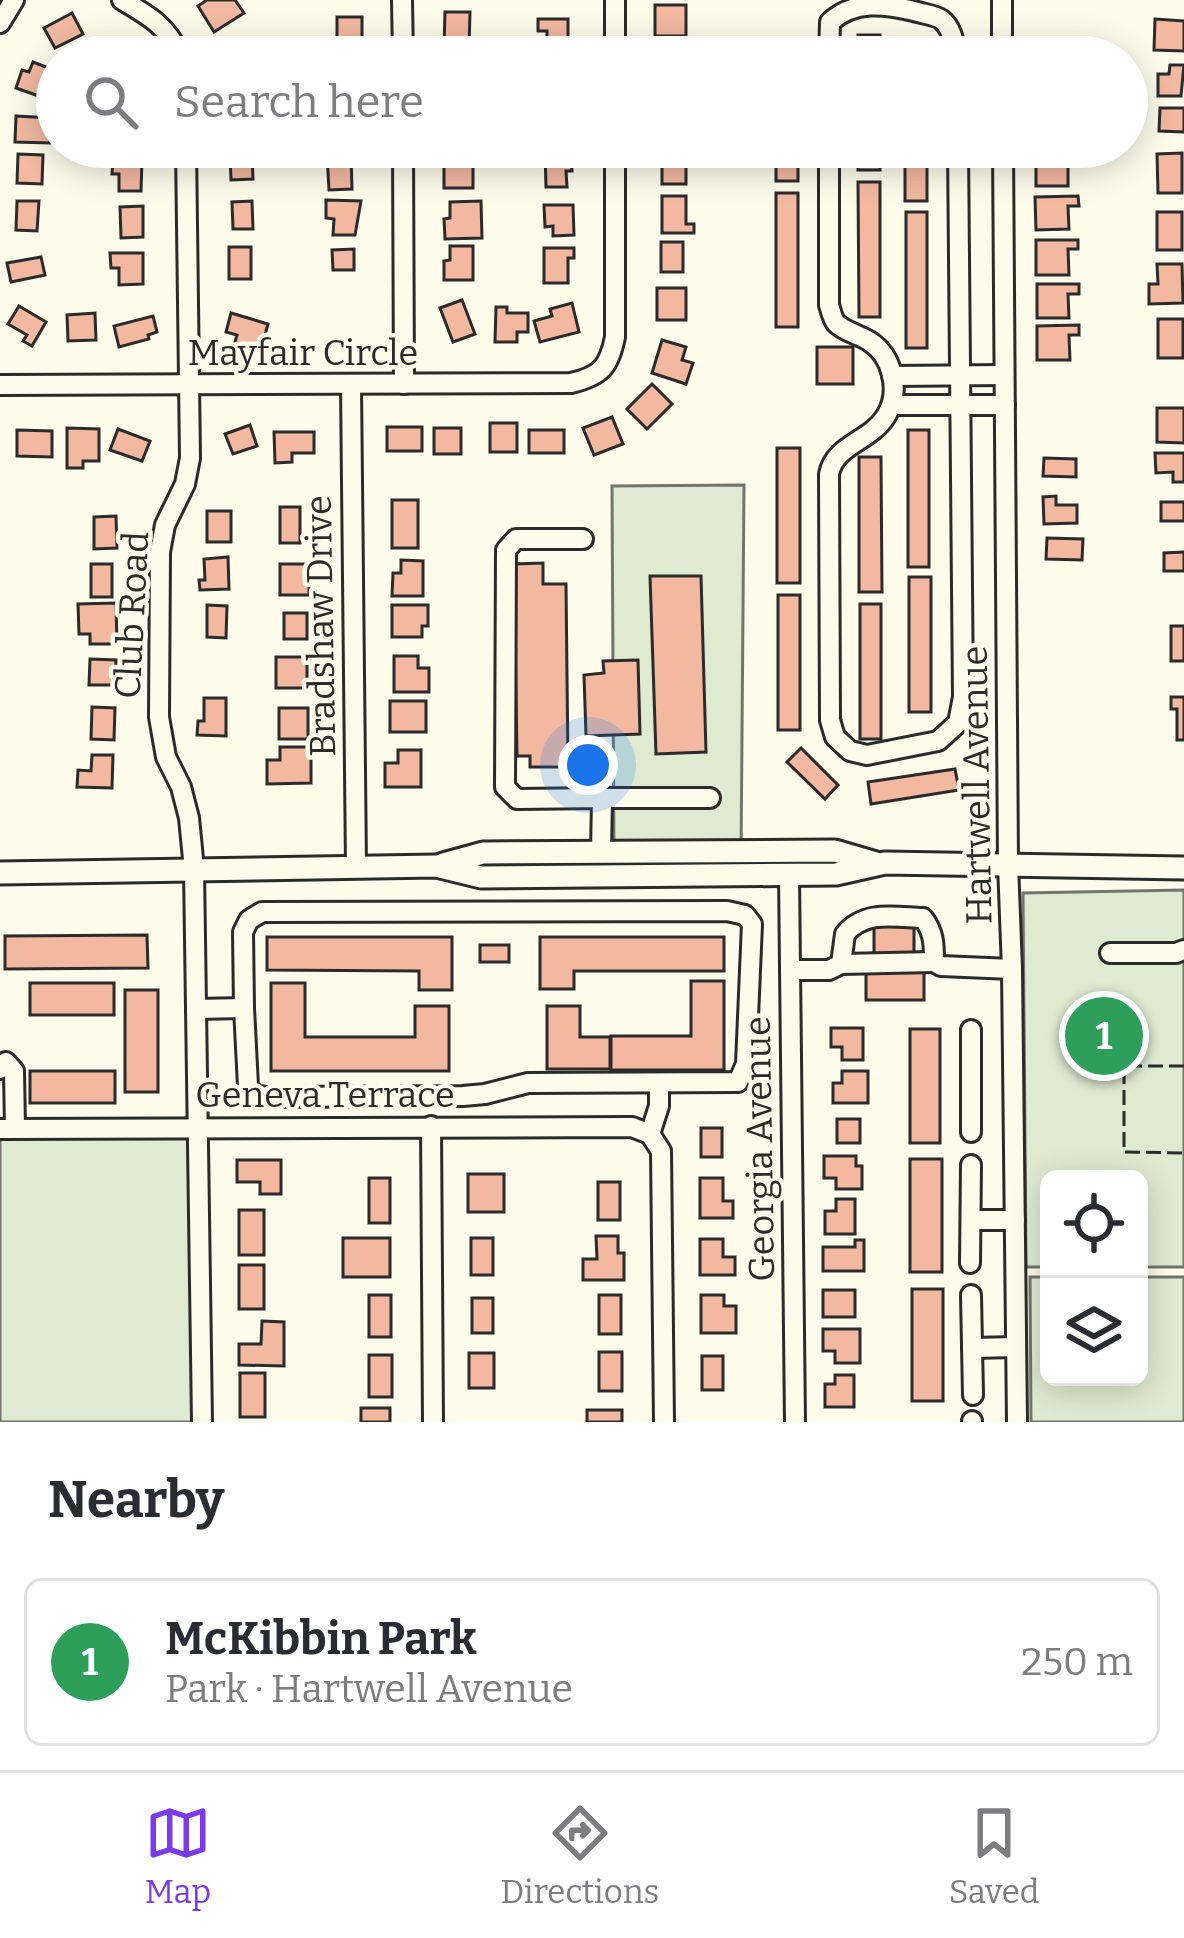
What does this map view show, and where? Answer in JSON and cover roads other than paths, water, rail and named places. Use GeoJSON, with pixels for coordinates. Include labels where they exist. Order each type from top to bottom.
{"type":"FeatureCollection","features":[{"type":"Feature","properties":{"kind":"main road"},"geometry":{"type":"LineString","coordinates":[[436,866],[483,854],[836,851],[876,863]]}},
{"type":"Feature","properties":{"kind":"main road"},"geometry":{"type":"LineString","coordinates":[[0,873],[436,866],[482,877],[789,875],[836,874],[876,863],[1184,868]]}},
{"type":"Feature","properties":{"kind":"street"},"geometry":{"type":"LineString","coordinates":[[0,23],[14,0]]}},
{"type":"Feature","properties":{"kind":"street"},"geometry":{"type":"LineString","coordinates":[[122,0],[153,18],[171,36]]}},
{"type":"Feature","properties":{"kind":"street"},"geometry":{"type":"LineString","coordinates":[[402,0],[403,36]]}},
{"type":"Feature","properties":{"kind":"street"},"geometry":{"type":"LineString","coordinates":[[614,0],[615,36]]}},
{"type":"Feature","properties":{"kind":"street"},"geometry":{"type":"LineString","coordinates":[[1002,0],[1002,36]]}},
{"type":"Feature","properties":{"kind":"street"},"geometry":{"type":"LineString","coordinates":[[830,36],[830,22],[840,12],[883,3],[941,19],[952,36]]}},
{"type":"Feature","properties":{"kind":"street","name":"Club Road"},"geometry":{"type":"LineString","coordinates":[[186,168],[190,458],[160,552],[159,717],[166,757],[189,818],[194,869],[202,1422]]}},
{"type":"Feature","properties":{"kind":"street"},"geometry":{"type":"LineString","coordinates":[[403,168],[404,384]]}},
{"type":"Feature","properties":{"kind":"street","name":"Mayfair Circle"},"geometry":{"type":"LineString","coordinates":[[0,386],[571,383],[588,379],[611,359],[615,337],[615,168]]}},
{"type":"Feature","properties":{"kind":"street"},"geometry":{"type":"LineString","coordinates":[[829,168],[829,305],[836,323],[881,349],[892,376],[892,405],[871,435],[837,453],[829,474],[830,720],[835,736],[850,752],[867,754],[938,741],[958,723],[963,697],[958,168]]}},
{"type":"Feature","properties":{"kind":"street","name":"Hartwell Avenue"},"geometry":{"type":"LineString","coordinates":[[1003,168],[1017,1422]]}},
{"type":"Feature","properties":{"kind":"street"},"geometry":{"type":"LineString","coordinates":[[892,376],[1004,375]]}},
{"type":"Feature","properties":{"kind":"street","name":"Bradshaw Drive"},"geometry":{"type":"LineString","coordinates":[[351,385],[356,866]]}},
{"type":"Feature","properties":{"kind":"street"},"geometry":{"type":"LineString","coordinates":[[892,405],[1005,405]]}},
{"type":"Feature","properties":{"kind":"street"},"geometry":{"type":"LineString","coordinates":[[583,539],[516,539],[506,550],[505,787],[517,800],[710,798]]}},
{"type":"Feature","properties":{"kind":"street"},"geometry":{"type":"LineString","coordinates":[[601,853],[602,798]]}},
{"type":"Feature","properties":{"kind":"street","name":"Georgia Avenue"},"geometry":{"type":"LineString","coordinates":[[789,875],[794,1422]]}},
{"type":"Feature","properties":{"kind":"street"},"geometry":{"type":"LineString","coordinates":[[727,910],[745,915],[752,924],[746,1064],[738,1082],[528,1083],[463,1096],[267,1097],[254,1095],[248,1086],[244,1008],[243,932],[249,920],[262,912],[727,910]]}},
{"type":"Feature","properties":{"kind":"street"},"geometry":{"type":"LineString","coordinates":[[842,964],[844,934],[874,916],[923,918],[934,939],[934,962]]}},
{"type":"Feature","properties":{"kind":"street"},"geometry":{"type":"LineString","coordinates":[[1110,953],[1184,950]]}},
{"type":"Feature","properties":{"kind":"street"},"geometry":{"type":"LineString","coordinates":[[790,970],[934,962],[1012,969]]}},
{"type":"Feature","properties":{"kind":"street"},"geometry":{"type":"LineString","coordinates":[[196,1009],[244,1008]]}},
{"type":"Feature","properties":{"kind":"street"},"geometry":{"type":"LineString","coordinates":[[971,1030],[971,1132]]}},
{"type":"Feature","properties":{"kind":"street"},"geometry":{"type":"LineString","coordinates":[[4,1058],[14,1071],[7,1128]]}},
{"type":"Feature","properties":{"kind":"street"},"geometry":{"type":"LineString","coordinates":[[658,1084],[659,1106],[650,1134],[661,1151],[664,1422]]}},
{"type":"Feature","properties":{"kind":"street"},"geometry":{"type":"LineString","coordinates":[[971,1092],[1013,1092]]}},
{"type":"Feature","properties":{"kind":"street"},"geometry":{"type":"LineString","coordinates":[[430,1126],[433,1422]]}},
{"type":"Feature","properties":{"kind":"street","name":"Geneva Terrace"},"geometry":{"type":"LineString","coordinates":[[7,1128],[632,1127],[650,1134]]}},
{"type":"Feature","properties":{"kind":"street"},"geometry":{"type":"LineString","coordinates":[[970,1263],[971,1165]]}},
{"type":"Feature","properties":{"kind":"street"},"geometry":{"type":"LineString","coordinates":[[971,1220],[1015,1220]]}},
{"type":"Feature","properties":{"kind":"street"},"geometry":{"type":"LineString","coordinates":[[971,1295],[974,1395]]}},
{"type":"Feature","properties":{"kind":"street"},"geometry":{"type":"LineString","coordinates":[[972,1348],[1016,1348]]}},
{"type":"Feature","properties":{"kind":"place","name":"McKibbin Park"},"geometry":{"type":"Point","coordinates":[1104,1036]}}]}
